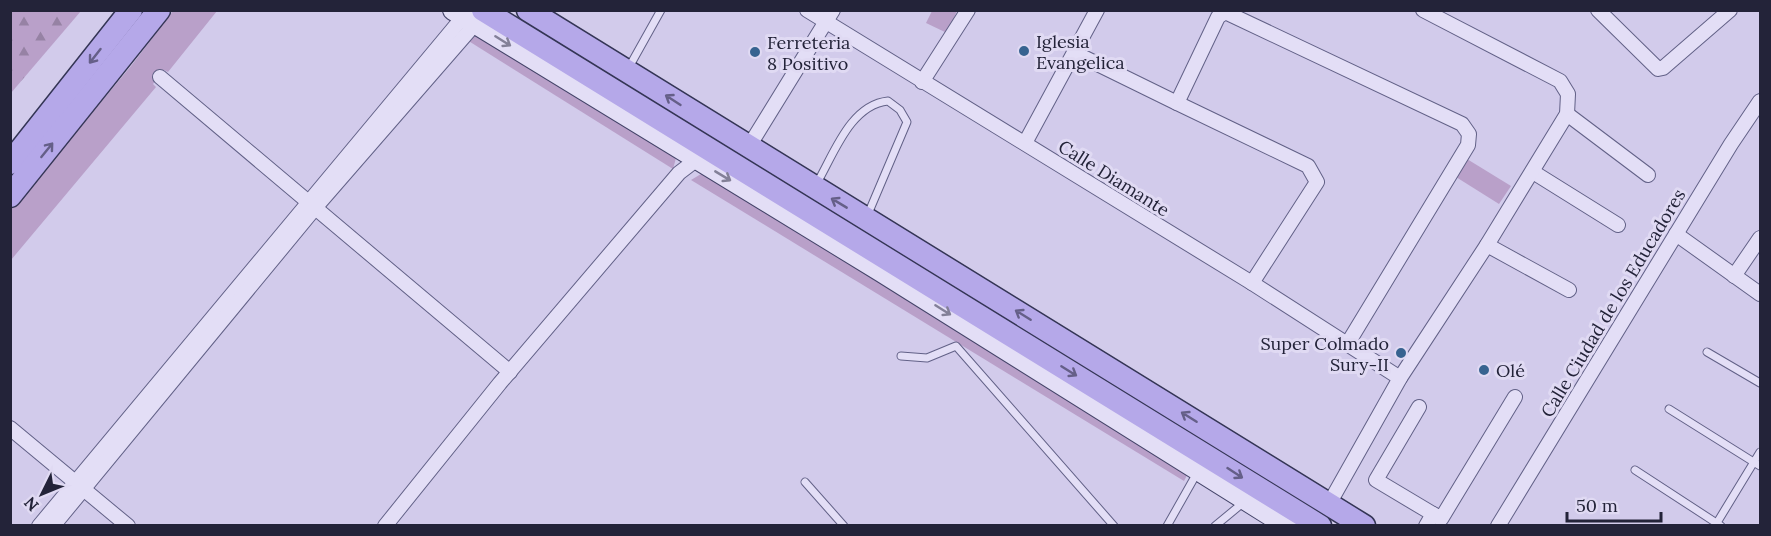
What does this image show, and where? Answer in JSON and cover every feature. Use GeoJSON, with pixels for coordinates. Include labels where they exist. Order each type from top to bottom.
{"type":"FeatureCollection","features":[{"type":"Feature","properties":{"kind":"main road"},"geometry":{"type":"LineString","coordinates":[[10,163],[131,10]]}},
{"type":"Feature","properties":{"kind":"main road"},"geometry":{"type":"LineString","coordinates":[[10,196],[159,10]]}},
{"type":"Feature","properties":{"kind":"main road"},"geometry":{"type":"LineString","coordinates":[[528,10],[748,148],[1364,525]]}},
{"type":"Feature","properties":{"kind":"main road"},"geometry":{"type":"LineString","coordinates":[[466,21],[1320,525]]}},
{"type":"Feature","properties":{"kind":"street","name":"Calle Diamante"},"geometry":{"type":"LineString","coordinates":[[807,10],[830,16],[922,82],[1252,283],[1400,378]]}},
{"type":"Feature","properties":{"kind":"street"},"geometry":{"type":"LineString","coordinates":[[922,82],[968,10]]}},
{"type":"Feature","properties":{"kind":"street"},"geometry":{"type":"LineString","coordinates":[[1025,143],[1097,10]]}},
{"type":"Feature","properties":{"kind":"street"},"geometry":{"type":"LineString","coordinates":[[1329,504],[1400,378],[1487,245],[1567,114],[1568,94],[1560,81],[1423,10]]}},
{"type":"Feature","properties":{"kind":"street"},"geometry":{"type":"LineString","coordinates":[[1598,10],[1654,67],[1663,68],[1730,10]]}},
{"type":"Feature","properties":{"kind":"street"},"geometry":{"type":"LineString","coordinates":[[1177,103],[1218,16],[1225,12],[1462,124],[1469,134],[1468,145],[1348,343]]}},
{"type":"Feature","properties":{"kind":"street"},"geometry":{"type":"LineString","coordinates":[[748,148],[830,16]]}},
{"type":"Feature","properties":{"kind":"street"},"geometry":{"type":"LineString","coordinates":[[53,525],[80,485],[130,423],[312,205],[361,151],[466,21],[880,271],[1287,525]]}},
{"type":"Feature","properties":{"kind":"street"},"geometry":{"type":"LineString","coordinates":[[1075,53],[1308,166],[1314,173],[1317,182],[1252,283]]}},
{"type":"Feature","properties":{"kind":"street"},"geometry":{"type":"LineString","coordinates":[[160,77],[510,372]]}},
{"type":"Feature","properties":{"kind":"street","name":"Calle Ciudad de los Educadores"},"geometry":{"type":"LineString","coordinates":[[1498,525],[1676,234],[1759,106]]}},
{"type":"Feature","properties":{"kind":"street"},"geometry":{"type":"LineString","coordinates":[[1567,114],[1648,175]]}},
{"type":"Feature","properties":{"kind":"street"},"geometry":{"type":"LineString","coordinates":[[384,525],[679,173],[696,160]]}},
{"type":"Feature","properties":{"kind":"street"},"geometry":{"type":"LineString","coordinates":[[1533,172],[1618,225]]}},
{"type":"Feature","properties":{"kind":"street"},"geometry":{"type":"LineString","coordinates":[[1676,234],[1761,294]]}},
{"type":"Feature","properties":{"kind":"street"},"geometry":{"type":"LineString","coordinates":[[1734,276],[1761,238]]}},
{"type":"Feature","properties":{"kind":"street"},"geometry":{"type":"LineString","coordinates":[[1487,245],[1569,290]]}},
{"type":"Feature","properties":{"kind":"street"},"geometry":{"type":"LineString","coordinates":[[1419,407],[1376,480],[1429,520],[1441,519],[1515,397]]}},
{"type":"Feature","properties":{"kind":"street"},"geometry":{"type":"LineString","coordinates":[[10,428],[128,525]]}},
{"type":"Feature","properties":{"kind":"street"},"geometry":{"type":"LineString","coordinates":[[39,525],[80,485]]}},
{"type":"Feature","properties":{"kind":"lane"},"geometry":{"type":"LineString","coordinates":[[627,71],[661,10]]}},
{"type":"Feature","properties":{"kind":"lane"},"geometry":{"type":"LineString","coordinates":[[814,188],[862,109],[888,101],[900,110],[907,122],[866,219]]}},
{"type":"Feature","properties":{"kind":"lane"},"geometry":{"type":"LineString","coordinates":[[901,356],[927,358],[956,346],[1114,525]]}},
{"type":"Feature","properties":{"kind":"lane"},"geometry":{"type":"LineString","coordinates":[[1707,352],[1761,383]]}},
{"type":"Feature","properties":{"kind":"lane"},"geometry":{"type":"LineString","coordinates":[[1669,409],[1757,464]]}},
{"type":"Feature","properties":{"kind":"lane"},"geometry":{"type":"LineString","coordinates":[[1635,470],[1718,525],[1757,464],[1761,452]]}},
{"type":"Feature","properties":{"kind":"lane"},"geometry":{"type":"LineString","coordinates":[[1167,525],[1199,471]]}},
{"type":"Feature","properties":{"kind":"lane"},"geometry":{"type":"LineString","coordinates":[[805,482],[844,525]]}},
{"type":"Feature","properties":{"kind":"lane"},"geometry":{"type":"LineString","coordinates":[[1215,525],[1246,500]]}},
{"type":"Feature","properties":{"kind":"green space"},"geometry":{"type":"Polygon","coordinates":[[[10,11],[81,11],[11,93],[10,11]]]}},
{"type":"Feature","properties":{"kind":"green space"},"geometry":{"type":"Polygon","coordinates":[[[173,11],[217,11],[168,72],[164,70],[153,84],[156,87],[11,260],[11,210],[131,66],[173,11]]]}},
{"type":"Feature","properties":{"kind":"green space"},"geometry":{"type":"Polygon","coordinates":[[[932,11],[957,11],[947,33],[926,23],[932,11]]]}},
{"type":"Feature","properties":{"kind":"green space"},"geometry":{"type":"Polygon","coordinates":[[[491,16],[682,136],[673,169],[467,40],[491,16]]]}},
{"type":"Feature","properties":{"kind":"green space"},"geometry":{"type":"Polygon","coordinates":[[[1467,159],[1511,186],[1499,204],[1456,177],[1467,159]]]}},
{"type":"Feature","properties":{"kind":"green space"},"geometry":{"type":"Polygon","coordinates":[[[706,171],[1199,452],[1184,481],[691,180],[706,171]]]}},
{"type":"Feature","properties":{"kind":"place","name":"Iglesia Evangelica"},"geometry":{"type":"Point","coordinates":[1024,51]}},
{"type":"Feature","properties":{"kind":"place","name":"Ferreteria 8 Positivo"},"geometry":{"type":"Point","coordinates":[755,52]}},
{"type":"Feature","properties":{"kind":"place","name":"Super Colmado Sury-II"},"geometry":{"type":"Point","coordinates":[1401,353]}},
{"type":"Feature","properties":{"kind":"place","name":"Olé"},"geometry":{"type":"Point","coordinates":[1484,370]}}]}
